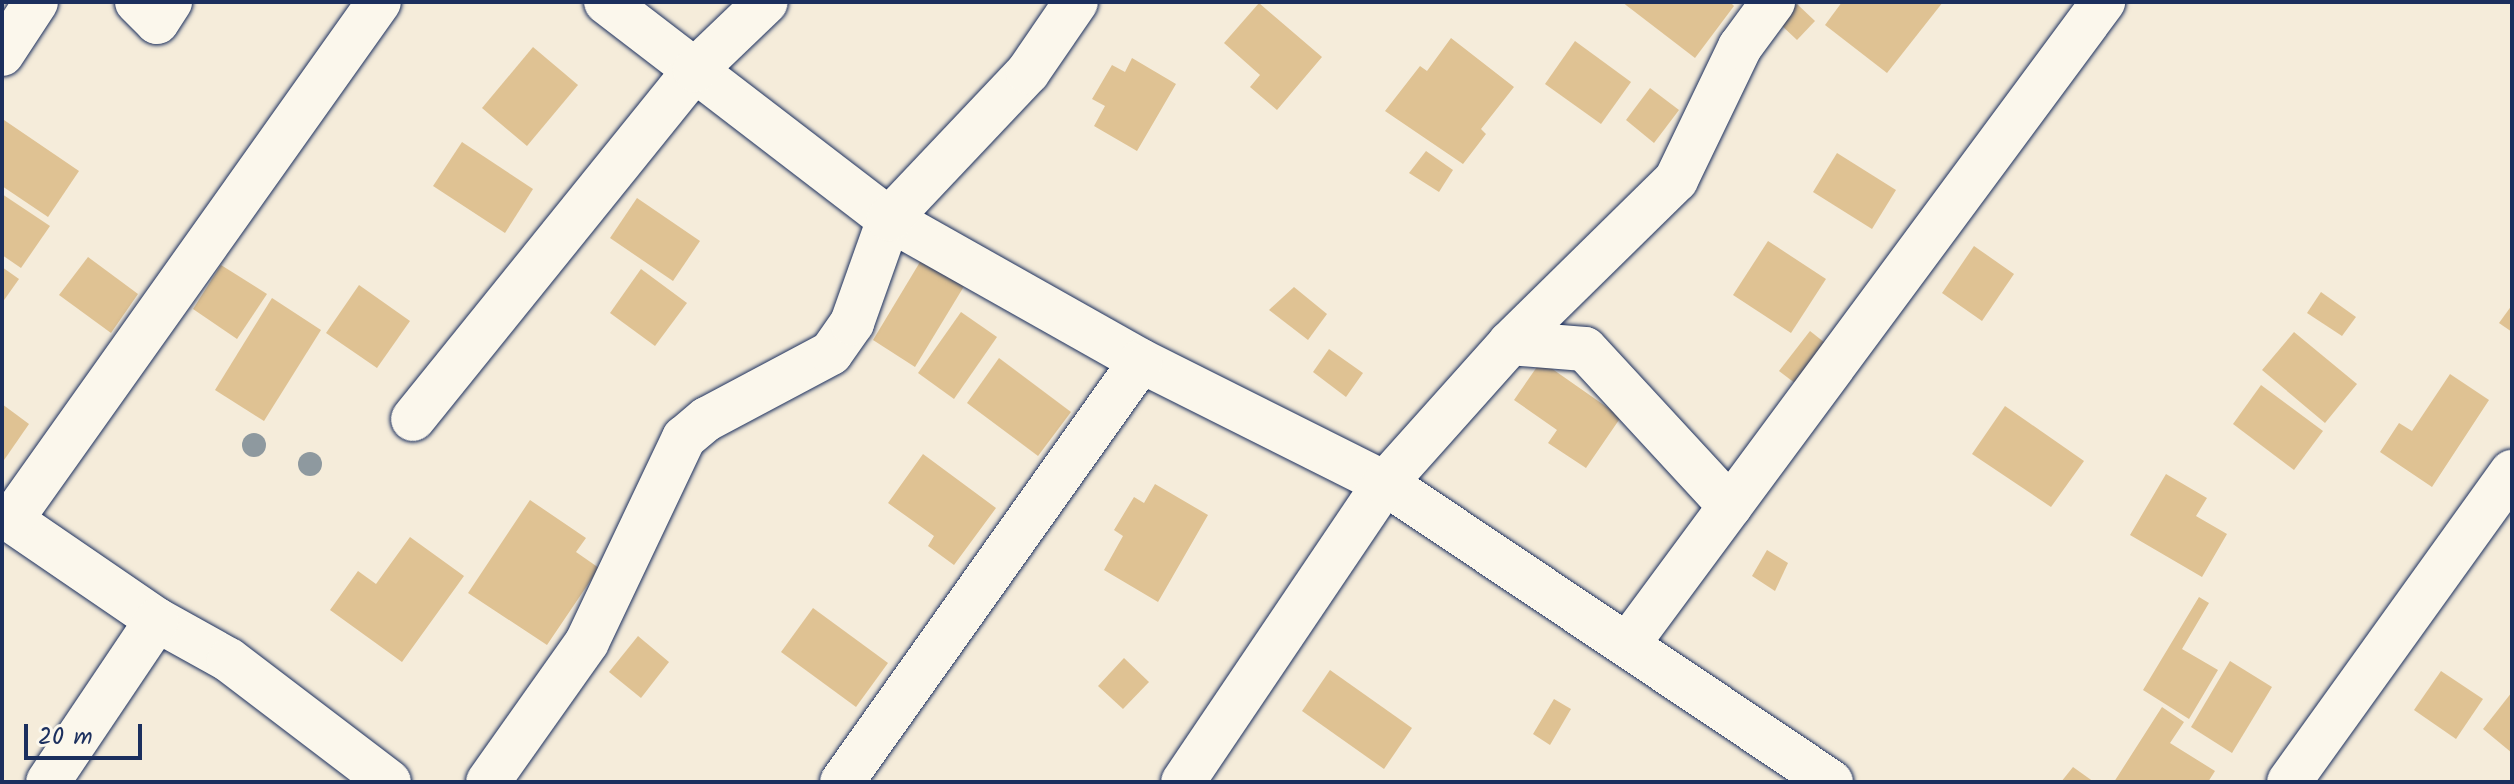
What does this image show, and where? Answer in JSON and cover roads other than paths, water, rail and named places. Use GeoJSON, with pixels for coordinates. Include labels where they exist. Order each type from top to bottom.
{"type":"FeatureCollection","features":[{"type":"Feature","properties":{"kind":"street"},"geometry":{"type":"LineString","coordinates":[[2,54],[36,2]]}},
{"type":"Feature","properties":{"kind":"street"},"geometry":{"type":"LineString","coordinates":[[137,2],[157,22],[170,2]]}},
{"type":"Feature","properties":{"kind":"street"},"geometry":{"type":"LineString","coordinates":[[379,2],[6,517],[157,620],[229,660],[389,782]]}},
{"type":"Feature","properties":{"kind":"street"},"geometry":{"type":"LineString","coordinates":[[606,2],[889,219],[1141,361],[1385,483],[1831,782]]}},
{"type":"Feature","properties":{"kind":"street"},"geometry":{"type":"LineString","coordinates":[[413,419],[695,70],[766,2]]}},
{"type":"Feature","properties":{"kind":"street"},"geometry":{"type":"LineString","coordinates":[[488,782],[587,642],[684,438],[707,419],[831,353],[852,323],[889,219],[1028,72],[1076,2]]}},
{"type":"Feature","properties":{"kind":"street"},"geometry":{"type":"LineString","coordinates":[[1183,782],[1385,483],[1510,343],[1676,180],[1740,47],[1773,2]]}},
{"type":"Feature","properties":{"kind":"street"},"geometry":{"type":"LineString","coordinates":[[1628,644],[2103,2]]}},
{"type":"Feature","properties":{"kind":"street"},"geometry":{"type":"LineString","coordinates":[[1510,343],[1585,349],[1730,506]]}},
{"type":"Feature","properties":{"kind":"street"},"geometry":{"type":"LineString","coordinates":[[842,782],[1141,361]]}},
{"type":"Feature","properties":{"kind":"street"},"geometry":{"type":"LineString","coordinates":[[2289,782],[2512,472]]}},
{"type":"Feature","properties":{"kind":"street"},"geometry":{"type":"LineString","coordinates":[[48,782],[157,620]]}}]}
